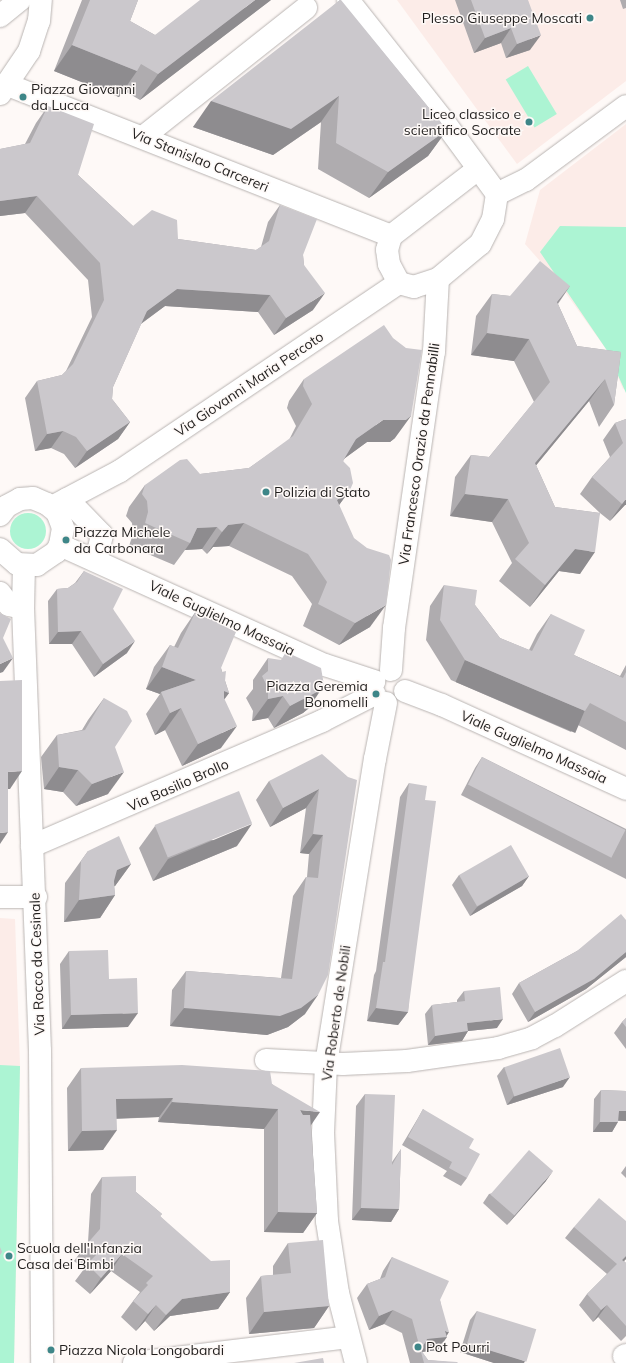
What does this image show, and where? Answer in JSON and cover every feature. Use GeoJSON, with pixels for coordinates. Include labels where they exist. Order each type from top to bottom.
{"type":"FeatureCollection","features":[{"type":"Feature","properties":{"kind":"street"},"geometry":{"type":"LineString","coordinates":[[0,16],[20,0]]}},
{"type":"Feature","properties":{"kind":"street"},"geometry":{"type":"LineString","coordinates":[[4,89],[34,39],[40,21],[41,0]]}},
{"type":"Feature","properties":{"kind":"street"},"geometry":{"type":"LineString","coordinates":[[348,0],[442,119],[497,194],[493,219],[480,244],[438,279],[414,287],[399,283],[389,264],[387,250],[391,236],[478,169]]}},
{"type":"Feature","properties":{"kind":"street"},"geometry":{"type":"LineString","coordinates":[[143,137],[306,8]]}},
{"type":"Feature","properties":{"kind":"street","name":"Via Stanislao Carcereri"},"geometry":{"type":"LineString","coordinates":[[4,89],[143,137],[391,236]]}},
{"type":"Feature","properties":{"kind":"street"},"geometry":{"type":"LineString","coordinates":[[497,194],[526,180],[626,106]]}},
{"type":"Feature","properties":{"kind":"street","name":"Via Francesco Orazio da Pennabilli"},"geometry":{"type":"LineString","coordinates":[[381,687],[394,628],[434,352],[438,279]]}},
{"type":"Feature","properties":{"kind":"street","name":"Via Giovanni Maria Percoto"},"geometry":{"type":"LineString","coordinates":[[60,503],[99,483],[399,283]]}},
{"type":"Feature","properties":{"kind":"street"},"geometry":{"type":"LineString","coordinates":[[0,515],[8,506],[25,498],[60,503],[102,535],[96,560],[60,546]]}},
{"type":"Feature","properties":{"kind":"street"},"geometry":{"type":"LineString","coordinates":[[0,549],[10,560],[24,565],[45,562],[60,546],[62,523],[60,503]]}},
{"type":"Feature","properties":{"kind":"street","name":"Viale Guglielmo Massaia"},"geometry":{"type":"LineString","coordinates":[[96,560],[325,665],[381,687],[398,700],[405,691],[442,705],[626,789]]}},
{"type":"Feature","properties":{"kind":"street","name":"Via Rocco da Cesinale"},"geometry":{"type":"LineString","coordinates":[[24,565],[23,608],[32,846],[36,897],[40,1051],[42,1363]]}},
{"type":"Feature","properties":{"kind":"street"},"geometry":{"type":"LineString","coordinates":[[0,592],[9,605],[23,608]]}},
{"type":"Feature","properties":{"kind":"street","name":"Via Basilio Brollo"},"geometry":{"type":"LineString","coordinates":[[32,846],[103,817],[322,721],[381,687]]}},
{"type":"Feature","properties":{"kind":"street","name":"Via Roberto de Nobili"},"geometry":{"type":"LineString","coordinates":[[356,1363],[348,1337],[336,1285],[324,1191],[326,1064],[374,759],[381,687]]}},
{"type":"Feature","properties":{"kind":"street"},"geometry":{"type":"LineString","coordinates":[[0,897],[36,897]]}},
{"type":"Feature","properties":{"kind":"street"},"geometry":{"type":"LineString","coordinates":[[266,1060],[326,1064],[407,1061],[478,1052],[517,1044],[576,1014],[626,981]]}},
{"type":"Feature","properties":{"kind":"street"},"geometry":{"type":"LineString","coordinates":[[134,1363],[348,1337]]}},
{"type":"Feature","properties":{"kind":"shaded area","name":"Liceo classico e scientifico Socrate"},"geometry":{"type":"Polygon","coordinates":[[[397,0],[626,0],[626,81],[517,164],[397,0]]]}},
{"type":"Feature","properties":{"kind":"shaded area"},"geometry":{"type":"Polygon","coordinates":[[[626,124],[626,388],[623,389],[606,349],[555,278],[525,244],[540,190],[626,124]]]}},
{"type":"Feature","properties":{"kind":"shaded area","name":"Scuola dell'Infanzia Casa dei Bimbi"},"geometry":{"type":"Polygon","coordinates":[[[0,918],[15,919],[20,1066],[14,1363],[0,1363],[0,918]]]}},
{"type":"Feature","properties":{"kind":"green space"},"geometry":{"type":"Polygon","coordinates":[[[528,66],[557,114],[535,127],[506,79],[528,66]]]}},
{"type":"Feature","properties":{"kind":"green space"},"geometry":{"type":"Polygon","coordinates":[[[560,226],[626,227],[626,393],[606,349],[540,252],[560,226]]]}},
{"type":"Feature","properties":{"kind":"green space"},"geometry":{"type":"Polygon","coordinates":[[[32,513],[41,518],[45,524],[45,538],[41,544],[32,549],[24,549],[15,544],[11,538],[10,527],[15,518],[21,514],[32,513]]]}},
{"type":"Feature","properties":{"kind":"green space","name":"Scuola dell'Infanzia Casa dei Bimbi"},"geometry":{"type":"Polygon","coordinates":[[[0,1065],[20,1066],[14,1363],[0,1363],[0,1065]]]}},
{"type":"Feature","properties":{"kind":"building"},"geometry":{"type":"Polygon","coordinates":[[[90,0],[138,0],[130,21],[155,35],[200,0],[255,0],[158,74],[141,64],[137,71],[72,45],[90,0]]]}},
{"type":"Feature","properties":{"kind":"building"},"geometry":{"type":"Polygon","coordinates":[[[340,0],[447,130],[388,172],[336,143],[339,96],[291,129],[211,101],[340,0]]]}},
{"type":"Feature","properties":{"kind":"building"},"geometry":{"type":"Polygon","coordinates":[[[471,0],[528,0],[541,35],[517,44],[511,28],[485,38],[471,0]]]}},
{"type":"Feature","properties":{"kind":"building"},"geometry":{"type":"Polygon","coordinates":[[[48,106],[94,124],[78,175],[133,226],[152,210],[177,220],[178,239],[256,250],[269,241],[280,205],[317,219],[303,255],[304,265],[325,293],[286,318],[270,295],[177,289],[147,311],[113,387],[112,399],[130,422],[87,451],[76,437],[63,431],[47,434],[37,381],[62,375],[73,364],[104,300],[100,263],[37,196],[0,201],[0,149],[30,143],[48,106]]]}},
{"type":"Feature","properties":{"kind":"building"},"geometry":{"type":"Polygon","coordinates":[[[540,261],[570,286],[557,302],[577,346],[621,352],[614,405],[605,379],[535,463],[555,507],[600,513],[595,552],[575,549],[545,585],[515,559],[529,543],[508,499],[465,494],[471,455],[489,457],[550,382],[529,339],[487,333],[492,294],[510,296],[540,261]]]}},
{"type":"Feature","properties":{"kind":"building"},"geometry":{"type":"Polygon","coordinates":[[[384,325],[393,338],[406,348],[422,350],[411,416],[406,420],[383,420],[356,439],[343,461],[350,468],[353,483],[350,490],[337,500],[354,538],[367,548],[389,555],[391,560],[386,605],[355,623],[318,604],[327,582],[308,554],[244,523],[228,525],[222,532],[217,527],[197,528],[190,543],[145,523],[148,512],[147,501],[142,494],[145,485],[180,460],[187,459],[200,474],[249,468],[293,436],[312,404],[303,386],[304,379],[384,325]]]}},
{"type":"Feature","properties":{"kind":"building"},"geometry":{"type":"Polygon","coordinates":[[[626,419],[626,499],[622,504],[592,477],[623,443],[615,423],[626,419]]]}},
{"type":"Feature","properties":{"kind":"building"},"geometry":{"type":"Polygon","coordinates":[[[84,571],[123,589],[113,609],[135,641],[103,664],[81,631],[58,632],[57,589],[68,588],[77,582],[84,571]]]}},
{"type":"Feature","properties":{"kind":"building"},"geometry":{"type":"Polygon","coordinates":[[[444,585],[477,590],[475,605],[500,638],[532,651],[551,614],[585,630],[574,655],[623,678],[626,672],[626,722],[590,703],[585,711],[465,660],[440,620],[444,585]]]}},
{"type":"Feature","properties":{"kind":"building"},"geometry":{"type":"Polygon","coordinates":[[[196,611],[236,632],[221,668],[222,672],[226,671],[225,681],[229,693],[224,691],[224,698],[237,726],[198,744],[181,708],[170,713],[161,692],[196,680],[162,667],[170,645],[178,648],[196,611]]]}},
{"type":"Feature","properties":{"kind":"building"},"geometry":{"type":"Polygon","coordinates":[[[0,613],[11,619],[3,638],[13,658],[0,664],[0,613]]]}},
{"type":"Feature","properties":{"kind":"building"},"geometry":{"type":"Polygon","coordinates":[[[286,652],[321,668],[324,685],[319,691],[290,706],[283,696],[268,699],[268,688],[262,676],[268,671],[268,658],[281,660],[286,652]]]}},
{"type":"Feature","properties":{"kind":"building"},"geometry":{"type":"Polygon","coordinates":[[[22,680],[22,771],[8,772],[8,832],[0,833],[0,681],[22,680]]]}},
{"type":"Feature","properties":{"kind":"building"},"geometry":{"type":"Polygon","coordinates":[[[104,698],[127,711],[132,721],[115,747],[124,772],[92,784],[78,770],[59,767],[57,735],[85,730],[104,698]]]}},
{"type":"Feature","properties":{"kind":"building"},"geometry":{"type":"Polygon","coordinates":[[[322,754],[348,777],[357,780],[328,975],[318,995],[301,1008],[280,1016],[184,1008],[186,971],[292,979],[306,877],[318,878],[323,835],[313,834],[319,789],[283,808],[269,781],[322,754]]]}},
{"type":"Feature","properties":{"kind":"building"},"geometry":{"type":"Polygon","coordinates":[[[482,757],[625,830],[611,858],[468,785],[482,757]]]}},
{"type":"Feature","properties":{"kind":"building"},"geometry":{"type":"Polygon","coordinates":[[[409,783],[427,786],[425,800],[436,801],[408,1012],[376,1008],[383,962],[385,962],[409,783]]]}},
{"type":"Feature","properties":{"kind":"building"},"geometry":{"type":"Polygon","coordinates":[[[239,791],[252,823],[168,858],[155,825],[239,791]]]}},
{"type":"Feature","properties":{"kind":"building"},"geometry":{"type":"Polygon","coordinates":[[[119,836],[131,864],[117,870],[114,881],[115,895],[79,900],[81,861],[88,851],[119,836]]]}},
{"type":"Feature","properties":{"kind":"building"},"geometry":{"type":"Polygon","coordinates":[[[511,845],[529,876],[477,906],[459,875],[511,845]]]}},
{"type":"Feature","properties":{"kind":"building"},"geometry":{"type":"Polygon","coordinates":[[[621,914],[626,920],[626,952],[594,979],[535,1012],[519,983],[577,951],[621,914]]]}},
{"type":"Feature","properties":{"kind":"building"},"geometry":{"type":"Polygon","coordinates":[[[108,950],[109,979],[137,978],[138,1013],[71,1015],[69,951],[108,950]]]}},
{"type":"Feature","properties":{"kind":"building"},"geometry":{"type":"Polygon","coordinates":[[[500,987],[503,1019],[467,1023],[468,1031],[435,1036],[432,1005],[465,1001],[464,991],[500,987]]]}},
{"type":"Feature","properties":{"kind":"building"},"geometry":{"type":"Polygon","coordinates":[[[626,1018],[626,1027],[622,1022],[626,1018]]]}},
{"type":"Feature","properties":{"kind":"building"},"geometry":{"type":"Polygon","coordinates":[[[560,1048],[570,1077],[514,1097],[504,1067],[560,1048]]]}},
{"type":"Feature","properties":{"kind":"building"},"geometry":{"type":"Polygon","coordinates":[[[182,1065],[270,1071],[272,1084],[320,1112],[300,1110],[303,1115],[310,1115],[317,1213],[278,1212],[278,1109],[172,1102],[173,1098],[116,1099],[117,1130],[82,1131],[81,1068],[182,1065]]]}},
{"type":"Feature","properties":{"kind":"building"},"geometry":{"type":"Polygon","coordinates":[[[601,1090],[626,1091],[626,1111],[619,1111],[618,1122],[600,1122],[601,1090]]]}},
{"type":"Feature","properties":{"kind":"building"},"geometry":{"type":"Polygon","coordinates":[[[365,1094],[395,1095],[392,1165],[401,1149],[399,1209],[361,1208],[365,1094]]]}},
{"type":"Feature","properties":{"kind":"building"},"geometry":{"type":"Polygon","coordinates":[[[423,1109],[474,1139],[469,1148],[480,1154],[467,1178],[449,1168],[452,1162],[408,1137],[423,1109]]]}},
{"type":"Feature","properties":{"kind":"building"},"geometry":{"type":"Polygon","coordinates":[[[529,1150],[553,1171],[514,1216],[490,1195],[529,1150]]]}},
{"type":"Feature","properties":{"kind":"building"},"geometry":{"type":"Polygon","coordinates":[[[136,1176],[136,1192],[162,1214],[160,1216],[211,1261],[230,1260],[230,1292],[182,1299],[166,1315],[156,1305],[148,1314],[133,1301],[148,1285],[146,1283],[153,1276],[122,1254],[101,1278],[87,1264],[97,1254],[86,1245],[100,1229],[102,1177],[136,1176]]]}},
{"type":"Feature","properties":{"kind":"building"},"geometry":{"type":"Polygon","coordinates":[[[599,1198],[626,1221],[626,1256],[622,1260],[626,1263],[626,1326],[607,1305],[601,1310],[587,1294],[617,1264],[574,1227],[599,1198]]]}},
{"type":"Feature","properties":{"kind":"building"},"geometry":{"type":"Polygon","coordinates":[[[323,1240],[329,1306],[264,1312],[261,1276],[291,1273],[288,1243],[323,1240]]]}},
{"type":"Feature","properties":{"kind":"building"},"geometry":{"type":"Polygon","coordinates":[[[392,1257],[449,1281],[440,1300],[449,1332],[445,1331],[447,1337],[427,1339],[421,1350],[428,1360],[458,1363],[424,1363],[412,1319],[393,1310],[379,1316],[367,1284],[385,1277],[392,1257]]]}},
{"type":"Feature","properties":{"kind":"building"},"geometry":{"type":"Polygon","coordinates":[[[477,1311],[536,1329],[526,1362],[467,1344],[477,1311]]]}},
{"type":"Feature","properties":{"kind":"building"},"geometry":{"type":"Polygon","coordinates":[[[323,1358],[324,1363],[294,1363],[323,1358]]]}},
{"type":"Feature","properties":{"kind":"place","name":"Plesso Giuseppe Moscati"},"geometry":{"type":"Point","coordinates":[590,18]}},
{"type":"Feature","properties":{"kind":"place","name":"Piazza Giovanni da Lucca"},"geometry":{"type":"Point","coordinates":[23,97]}},
{"type":"Feature","properties":{"kind":"place","name":"Liceo classico e scientifico Socrate"},"geometry":{"type":"Point","coordinates":[529,122]}},
{"type":"Feature","properties":{"kind":"place","name":"Polizia di Stato"},"geometry":{"type":"Point","coordinates":[266,492]}},
{"type":"Feature","properties":{"kind":"place","name":"Piazza Michele da Carbonara"},"geometry":{"type":"Point","coordinates":[66,540]}},
{"type":"Feature","properties":{"kind":"place","name":"Piazza Geremia Bonomelli"},"geometry":{"type":"Point","coordinates":[376,694]}},
{"type":"Feature","properties":{"kind":"place","name":"Scuola dell'Infanzia Casa dei Bimbi"},"geometry":{"type":"Point","coordinates":[9,1256]}},
{"type":"Feature","properties":{"kind":"place","name":"Pot Pourri"},"geometry":{"type":"Point","coordinates":[418,1347]}},
{"type":"Feature","properties":{"kind":"place","name":"Piazza Nicola Longobardi"},"geometry":{"type":"Point","coordinates":[51,1350]}}]}
